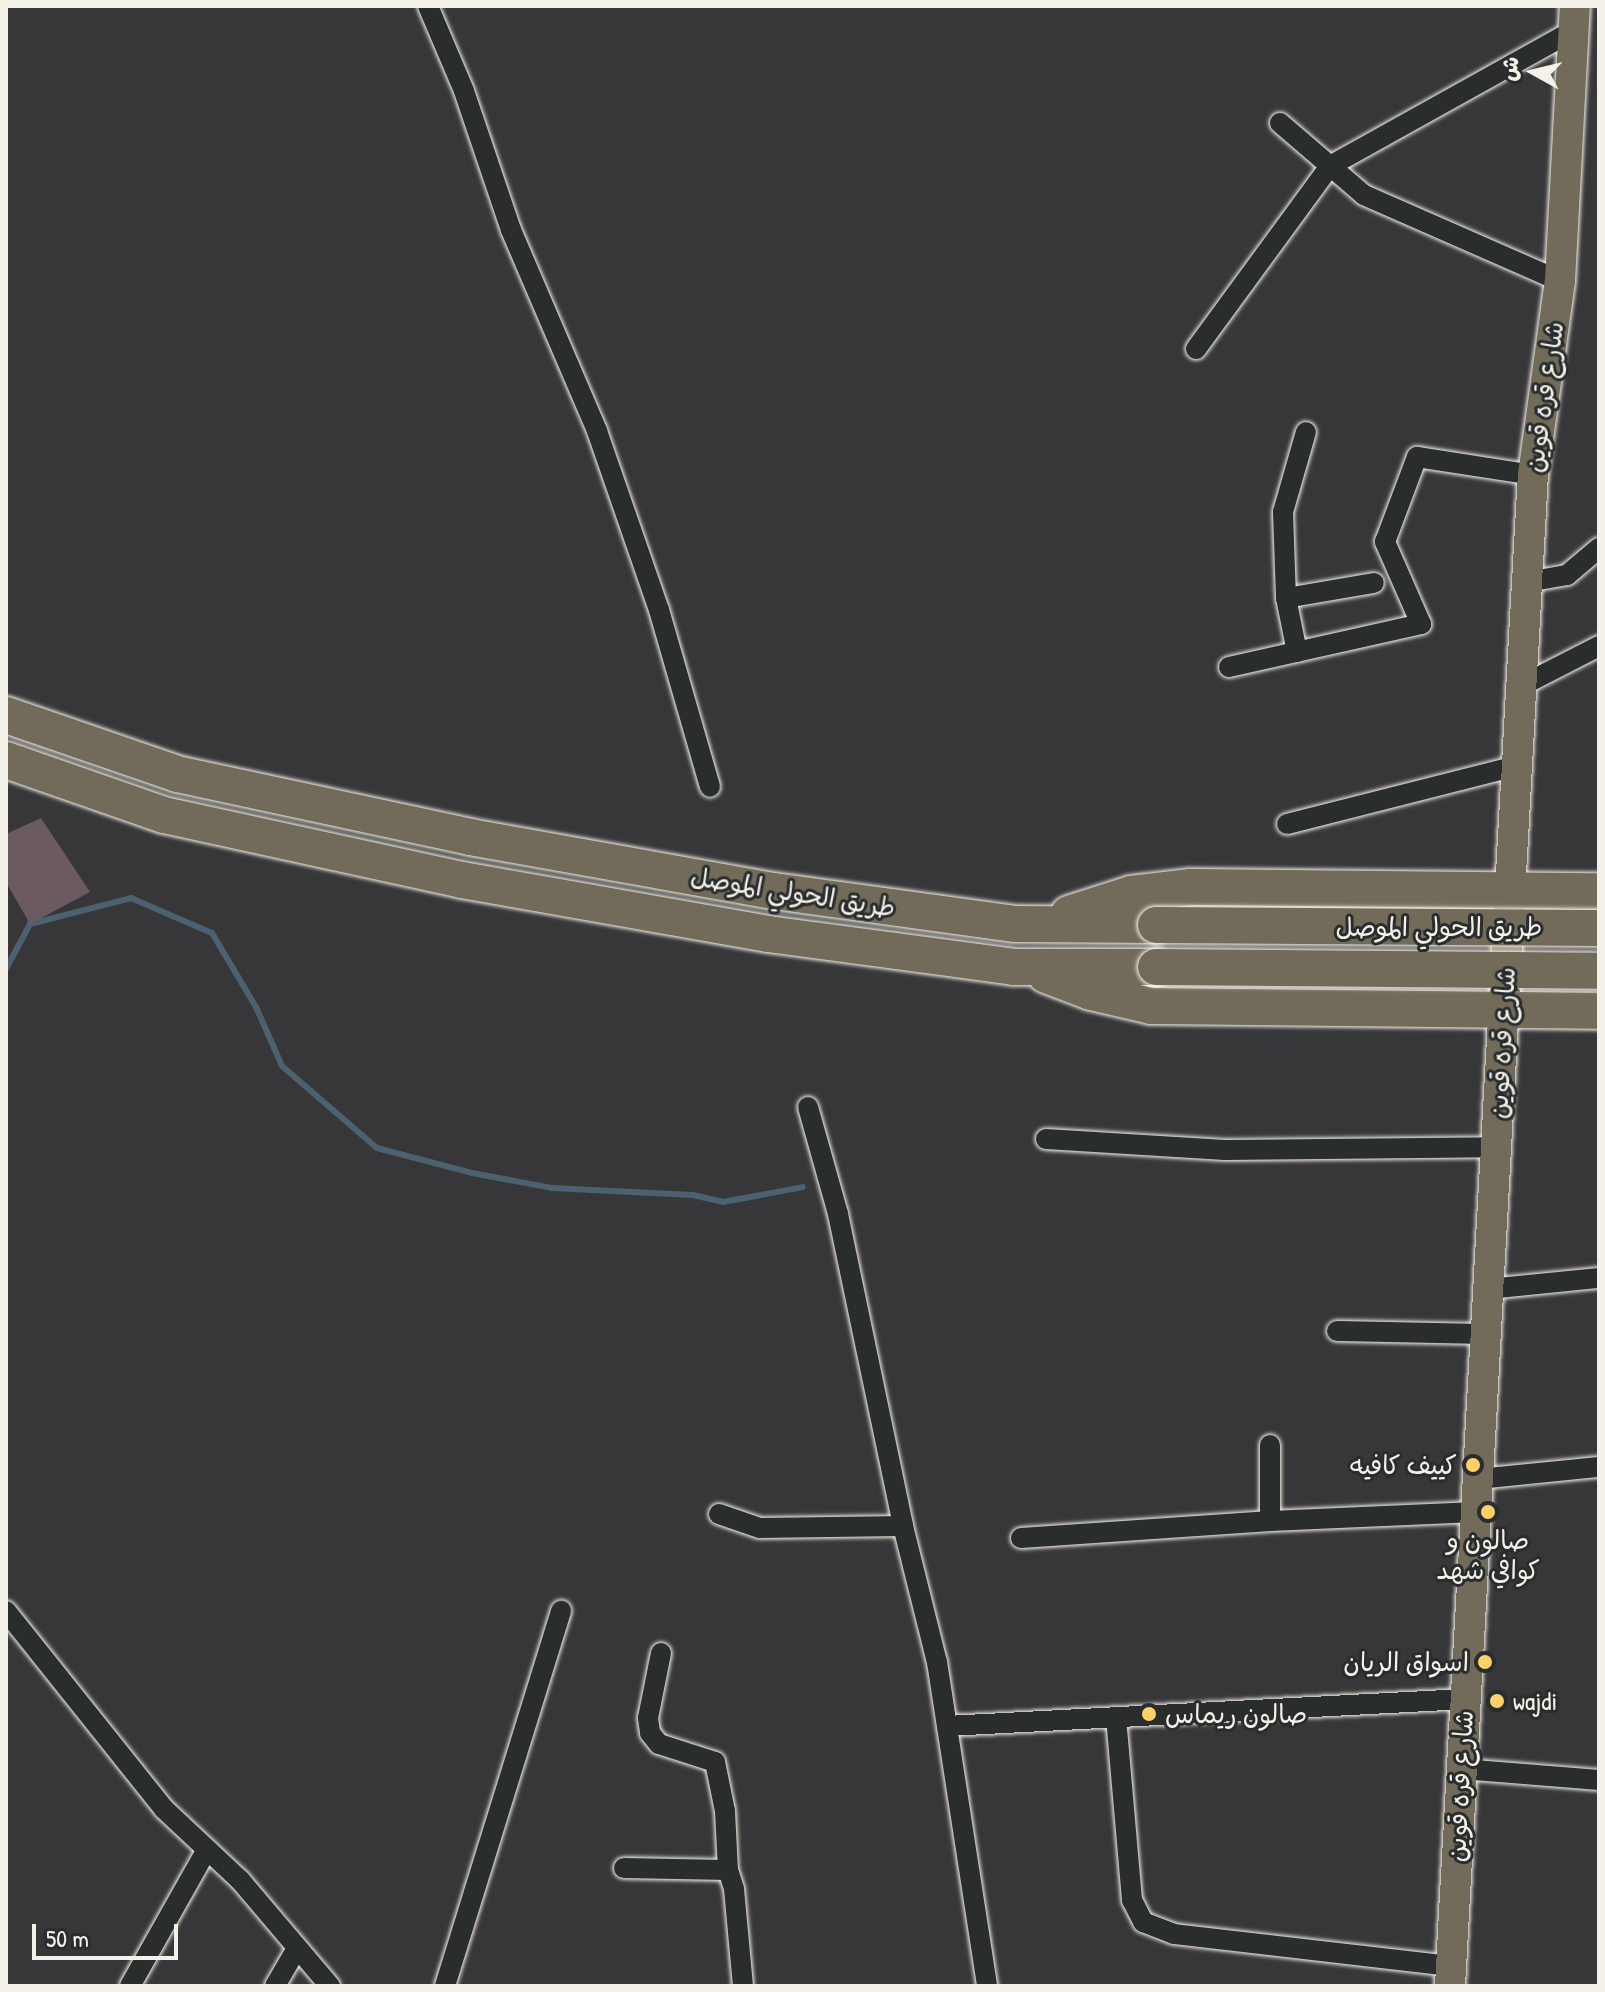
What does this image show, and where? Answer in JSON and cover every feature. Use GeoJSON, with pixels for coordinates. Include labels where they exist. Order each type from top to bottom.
{"type":"FeatureCollection","features":[{"type":"Feature","properties":{"kind":"highway","name":"طريق الحولي الموصل"},"geometry":{"type":"LineString","coordinates":[[6,715],[177,774],[470,837],[774,891],[1016,924],[1599,928]]}},
{"type":"Feature","properties":{"kind":"highway","name":"طريق الحولي الموصل"},"geometry":{"type":"LineString","coordinates":[[6,760],[164,815],[462,880],[768,934],[1014,967],[1599,971]]}},
{"type":"Feature","properties":{"kind":"highway"},"geometry":{"type":"LineString","coordinates":[[1016,924],[1046,919],[1131,894],[1191,887],[1599,891]]}},
{"type":"Feature","properties":{"kind":"highway"},"geometry":{"type":"LineString","coordinates":[[1014,967],[1091,992],[1151,1006],[1599,1011]]}},
{"type":"Feature","properties":{"kind":"main road","name":"شارع قره قوين"},"geometry":{"type":"LineString","coordinates":[[1450,1976],[1533,475],[1560,281],[1574,18]]}},
{"type":"Feature","properties":{"kind":"street"},"geometry":{"type":"LineString","coordinates":[[428,6],[464,91],[511,230],[597,431],[659,610],[710,787]]}},
{"type":"Feature","properties":{"kind":"street"},"geometry":{"type":"LineString","coordinates":[[1196,349],[1330,166],[1574,18]]}},
{"type":"Feature","properties":{"kind":"street"},"geometry":{"type":"LineString","coordinates":[[1280,123],[1364,195],[1560,281]]}},
{"type":"Feature","properties":{"kind":"street"},"geometry":{"type":"LineString","coordinates":[[1297,652],[1286,598],[1283,512],[1306,432]]}},
{"type":"Feature","properties":{"kind":"street"},"geometry":{"type":"LineString","coordinates":[[1229,667],[1421,624],[1385,542],[1417,457],[1533,475]]}},
{"type":"Feature","properties":{"kind":"street"},"geometry":{"type":"LineString","coordinates":[[1527,582],[1567,575],[1599,548]]}},
{"type":"Feature","properties":{"kind":"street"},"geometry":{"type":"LineString","coordinates":[[1286,598],[1374,583]]}},
{"type":"Feature","properties":{"kind":"street"},"geometry":{"type":"LineString","coordinates":[[1521,686],[1599,646]]}},
{"type":"Feature","properties":{"kind":"street"},"geometry":{"type":"LineString","coordinates":[[1287,824],[1517,766]]}},
{"type":"Feature","properties":{"kind":"street"},"geometry":{"type":"LineString","coordinates":[[808,1107],[838,1214],[903,1526],[937,1662],[987,1986]]}},
{"type":"Feature","properties":{"kind":"street"},"geometry":{"type":"LineString","coordinates":[[1046,1139],[1225,1150],[1496,1147]]}},
{"type":"Feature","properties":{"kind":"street"},"geometry":{"type":"LineString","coordinates":[[1488,1289],[1599,1278]]}},
{"type":"Feature","properties":{"kind":"street"},"geometry":{"type":"LineString","coordinates":[[1337,1331],[1486,1334]]}},
{"type":"Feature","properties":{"kind":"street"},"geometry":{"type":"LineString","coordinates":[[1270,1445],[1270,1521]]}},
{"type":"Feature","properties":{"kind":"street"},"geometry":{"type":"LineString","coordinates":[[1478,1479],[1599,1467]]}},
{"type":"Feature","properties":{"kind":"street"},"geometry":{"type":"LineString","coordinates":[[1021,1538],[1270,1521],[1476,1512]]}},
{"type":"Feature","properties":{"kind":"street"},"geometry":{"type":"LineString","coordinates":[[719,1514],[760,1528],[903,1526]]}},
{"type":"Feature","properties":{"kind":"street"},"geometry":{"type":"LineString","coordinates":[[6,1611],[164,1809],[240,1880],[330,1986]]}},
{"type":"Feature","properties":{"kind":"street"},"geometry":{"type":"LineString","coordinates":[[445,1986],[561,1611]]}},
{"type":"Feature","properties":{"kind":"street"},"geometry":{"type":"LineString","coordinates":[[661,1653],[648,1718],[650,1733],[659,1744],[715,1762],[725,1811],[728,1870],[734,1889],[743,1986]]}},
{"type":"Feature","properties":{"kind":"street"},"geometry":{"type":"LineString","coordinates":[[947,1726],[1465,1699]]}},
{"type":"Feature","properties":{"kind":"street"},"geometry":{"type":"LineString","coordinates":[[1116,1717],[1132,1900],[1143,1922],[1174,1934],[1450,1976]]}},
{"type":"Feature","properties":{"kind":"street"},"geometry":{"type":"LineString","coordinates":[[1462,1769],[1599,1780]]}},
{"type":"Feature","properties":{"kind":"street"},"geometry":{"type":"LineString","coordinates":[[130,1986],[206,1851]]}},
{"type":"Feature","properties":{"kind":"street"},"geometry":{"type":"LineString","coordinates":[[624,1868],[728,1870]]}},
{"type":"Feature","properties":{"kind":"street"},"geometry":{"type":"LineString","coordinates":[[275,1986],[297,1948]]}},
{"type":"Feature","properties":{"kind":"building"},"geometry":{"type":"Polygon","coordinates":[[[41,818],[90,892],[30,924],[6,882],[6,834],[41,818]]]}},
{"type":"Feature","properties":{"kind":"waterway"},"geometry":{"type":"LineString","coordinates":[[6,969],[30,924],[131,898],[212,933],[256,1007],[282,1066],[377,1148],[472,1173],[552,1188],[693,1195],[723,1202],[803,1187]]}},
{"type":"Feature","properties":{"kind":"place","name":"كييف كافيه"},"geometry":{"type":"Point","coordinates":[1473,1465]}},
{"type":"Feature","properties":{"kind":"place","name":"صالون و كوافي شهد"},"geometry":{"type":"Point","coordinates":[1488,1512]}},
{"type":"Feature","properties":{"kind":"place","name":"اسواق الريان"},"geometry":{"type":"Point","coordinates":[1485,1662]}},
{"type":"Feature","properties":{"kind":"place","name":"wajdi"},"geometry":{"type":"Point","coordinates":[1497,1701]}},
{"type":"Feature","properties":{"kind":"place","name":"صالون ريماس"},"geometry":{"type":"Point","coordinates":[1149,1714]}}]}
